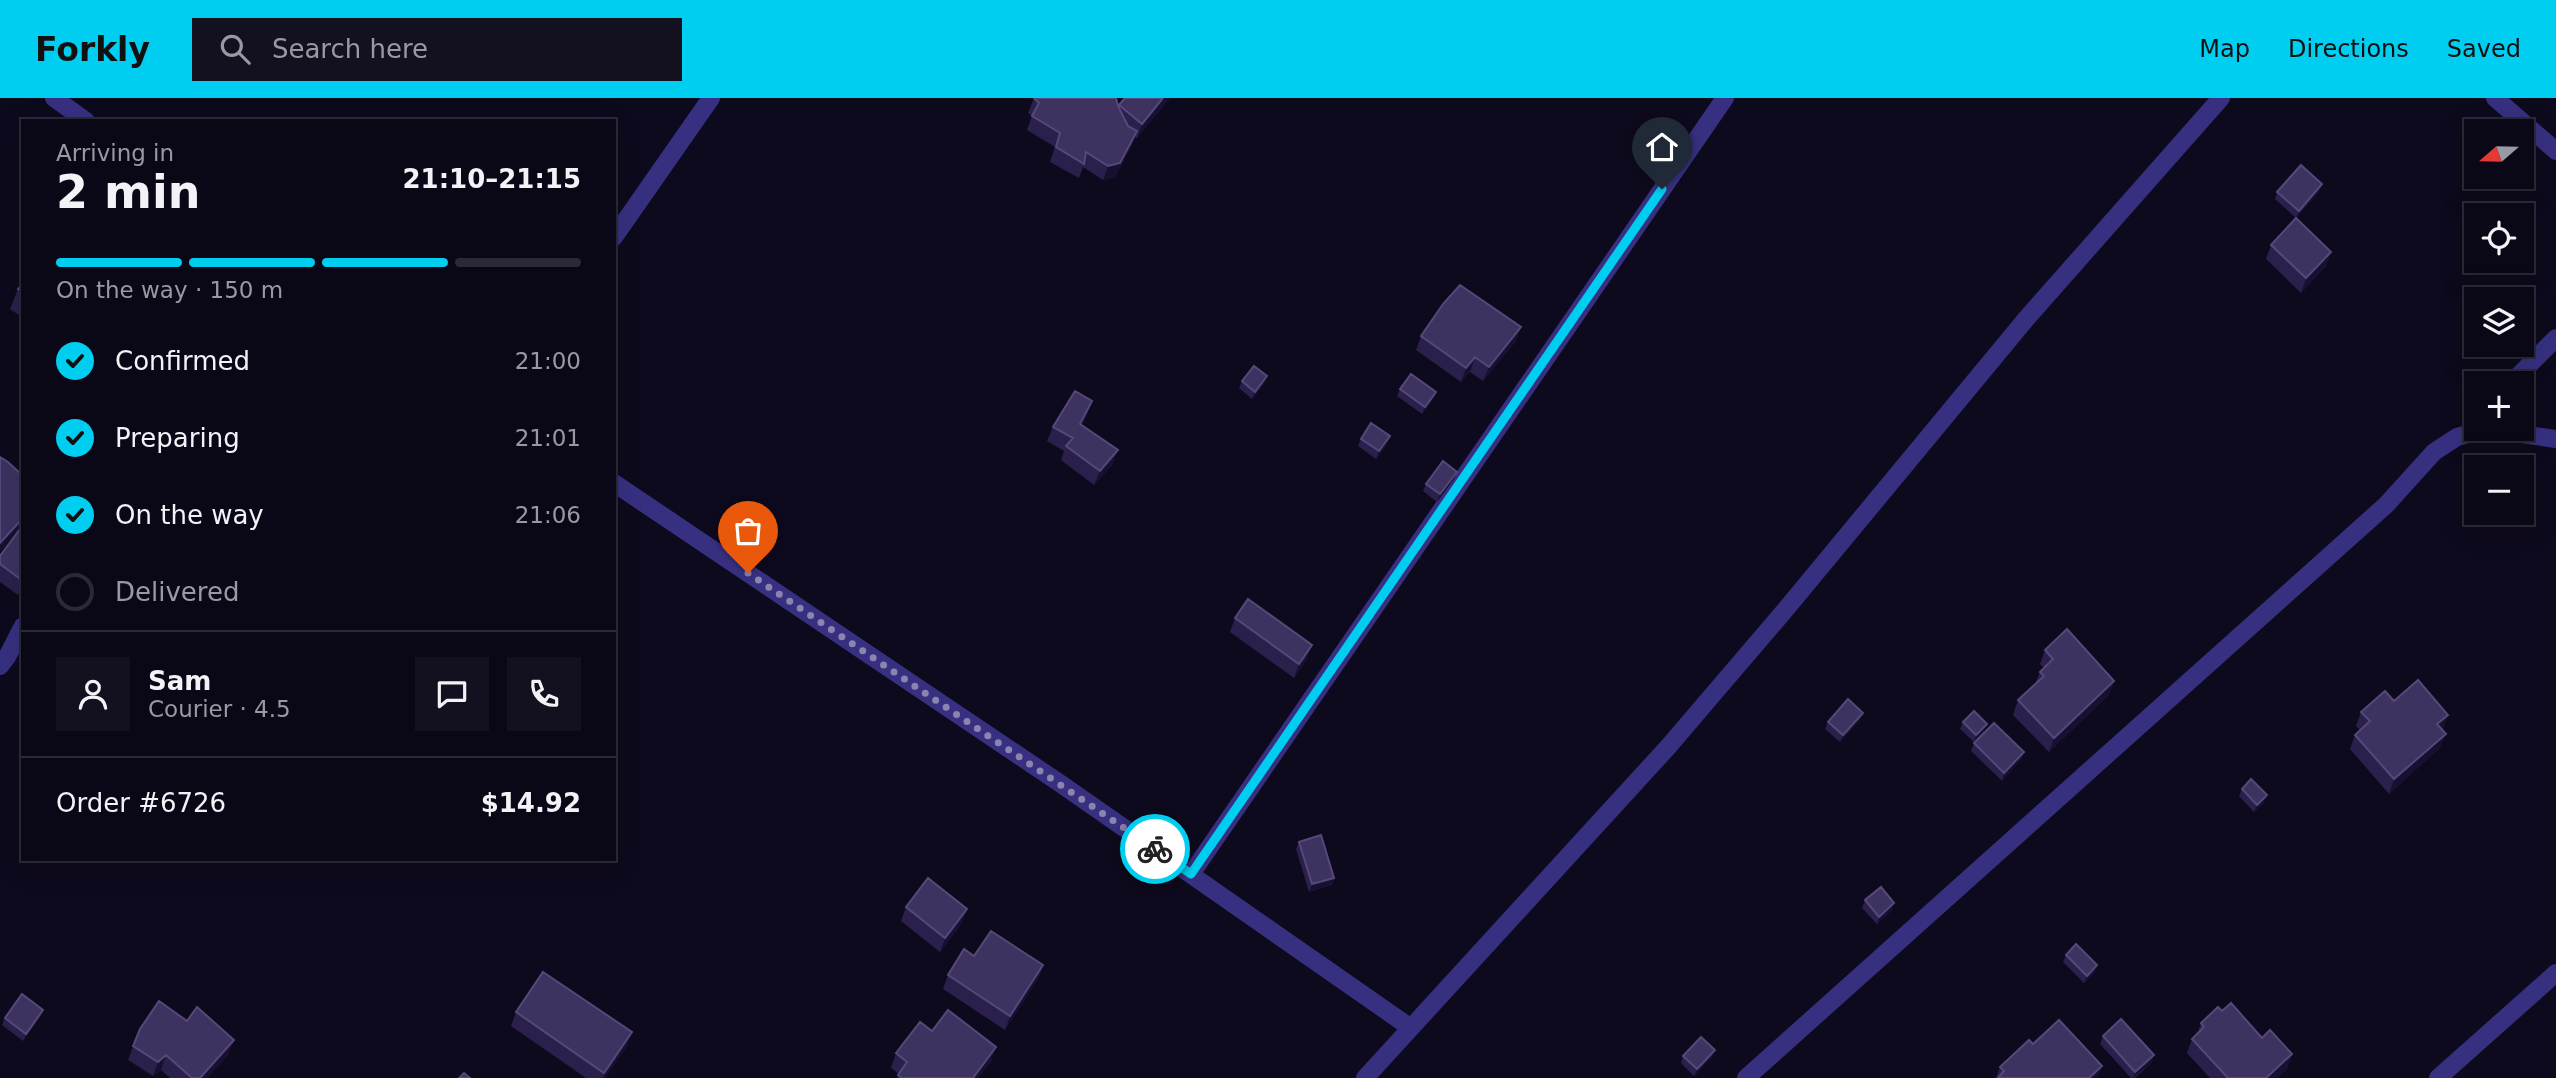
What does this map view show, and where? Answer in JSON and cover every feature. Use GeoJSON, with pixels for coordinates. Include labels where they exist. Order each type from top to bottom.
{"type":"FeatureCollection","features":[{"type":"Feature","properties":{"kind":"street"},"geometry":{"type":"LineString","coordinates":[[54,98],[83,119]]}},
{"type":"Feature","properties":{"kind":"street"},"geometry":{"type":"LineString","coordinates":[[616,234],[711,98]]}},
{"type":"Feature","properties":{"kind":"street"},"geometry":{"type":"LineString","coordinates":[[1191,874],[1725,98]]}},
{"type":"Feature","properties":{"kind":"street"},"geometry":{"type":"LineString","coordinates":[[1365,1078],[1668,747],[2026,319],[2221,98]]}},
{"type":"Feature","properties":{"kind":"street"},"geometry":{"type":"LineString","coordinates":[[2496,98],[2556,151]]}},
{"type":"Feature","properties":{"kind":"street"},"geometry":{"type":"LineString","coordinates":[[2523,371],[2556,338]]}},
{"type":"Feature","properties":{"kind":"street"},"geometry":{"type":"LineString","coordinates":[[2457,437],[2486,429],[2556,439]]}},
{"type":"Feature","properties":{"kind":"street"},"geometry":{"type":"LineString","coordinates":[[1746,1078],[2386,505],[2434,452],[2464,430]]}},
{"type":"Feature","properties":{"kind":"street"},"geometry":{"type":"LineString","coordinates":[[616,484],[1191,874],[1411,1028]]}},
{"type":"Feature","properties":{"kind":"street"},"geometry":{"type":"LineString","coordinates":[[0,666],[21,629]]}},
{"type":"Feature","properties":{"kind":"street"},"geometry":{"type":"LineString","coordinates":[[2438,1078],[2556,973]]}},
{"type":"Feature","properties":{"kind":"building"},"geometry":{"type":"Polygon","coordinates":[[[1034,98],[1116,98],[1128,126],[1137,131],[1120,163],[1108,166],[1086,152],[1084,164],[1056,147],[1060,133],[1032,116],[1039,103],[1034,98]]]}},
{"type":"Feature","properties":{"kind":"building"},"geometry":{"type":"Polygon","coordinates":[[[1125,98],[1163,98],[1142,124],[1119,105],[1125,98]]]}},
{"type":"Feature","properties":{"kind":"building"},"geometry":{"type":"Polygon","coordinates":[[[2301,165],[2322,184],[2299,211],[2277,192],[2301,165]]]}},
{"type":"Feature","properties":{"kind":"building"},"geometry":{"type":"Polygon","coordinates":[[[2296,218],[2331,252],[2306,278],[2271,245],[2296,218]]]}},
{"type":"Feature","properties":{"kind":"building"},"geometry":{"type":"Polygon","coordinates":[[[1460,285],[1521,327],[1489,367],[1475,357],[1466,368],[1421,336],[1460,285]]]}},
{"type":"Feature","properties":{"kind":"building"},"geometry":{"type":"Polygon","coordinates":[[[1254,366],[1267,376],[1255,392],[1242,381],[1254,366]]]}},
{"type":"Feature","properties":{"kind":"building"},"geometry":{"type":"Polygon","coordinates":[[[1411,374],[1436,392],[1425,407],[1400,389],[1411,374]]]}},
{"type":"Feature","properties":{"kind":"building"},"geometry":{"type":"Polygon","coordinates":[[[1075,391],[1092,401],[1080,424],[1118,450],[1100,471],[1066,446],[1073,438],[1053,427],[1075,391]]]}},
{"type":"Feature","properties":{"kind":"building"},"geometry":{"type":"Polygon","coordinates":[[[1371,423],[1390,436],[1379,451],[1361,439],[1371,423]]]}},
{"type":"Feature","properties":{"kind":"building"},"geometry":{"type":"Polygon","coordinates":[[[0,457],[21,474],[21,520],[0,543],[0,457]]]}},
{"type":"Feature","properties":{"kind":"building"},"geometry":{"type":"Polygon","coordinates":[[[1443,461],[1457,472],[1440,494],[1426,484],[1443,461]]]}},
{"type":"Feature","properties":{"kind":"building"},"geometry":{"type":"Polygon","coordinates":[[[21,528],[21,580],[0,564],[0,556],[21,528]]]}},
{"type":"Feature","properties":{"kind":"building"},"geometry":{"type":"Polygon","coordinates":[[[1248,599],[1312,645],[1299,664],[1235,618],[1248,599]]]}},
{"type":"Feature","properties":{"kind":"building"},"geometry":{"type":"Polygon","coordinates":[[[2067,629],[2114,681],[2054,738],[2018,700],[2044,676],[2040,672],[2053,659],[2045,650],[2067,629]]]}},
{"type":"Feature","properties":{"kind":"building"},"geometry":{"type":"Polygon","coordinates":[[[2418,680],[2448,715],[2437,724],[2446,734],[2394,779],[2355,735],[2370,721],[2361,712],[2385,691],[2394,701],[2418,680]]]}},
{"type":"Feature","properties":{"kind":"building"},"geometry":{"type":"Polygon","coordinates":[[[1848,699],[1863,713],[1843,735],[1828,722],[1848,699]]]}},
{"type":"Feature","properties":{"kind":"building"},"geometry":{"type":"Polygon","coordinates":[[[1974,711],[1987,724],[1976,735],[1963,722],[1974,711]]]}},
{"type":"Feature","properties":{"kind":"building"},"geometry":{"type":"Polygon","coordinates":[[[1994,723],[2024,752],[2004,773],[1974,743],[1994,723]]]}},
{"type":"Feature","properties":{"kind":"building"},"geometry":{"type":"Polygon","coordinates":[[[2251,779],[2267,795],[2257,805],[2242,789],[2251,779]]]}},
{"type":"Feature","properties":{"kind":"building"},"geometry":{"type":"Polygon","coordinates":[[[1321,835],[1334,878],[1312,884],[1299,842],[1321,835]]]}},
{"type":"Feature","properties":{"kind":"building"},"geometry":{"type":"Polygon","coordinates":[[[928,878],[967,909],[945,938],[906,907],[928,878]]]}},
{"type":"Feature","properties":{"kind":"building"},"geometry":{"type":"Polygon","coordinates":[[[1881,887],[1894,903],[1879,917],[1865,900],[1881,887]]]}},
{"type":"Feature","properties":{"kind":"building"},"geometry":{"type":"Polygon","coordinates":[[[991,931],[1043,965],[1010,1016],[948,975],[964,949],[974,956],[991,931]]]}},
{"type":"Feature","properties":{"kind":"building"},"geometry":{"type":"Polygon","coordinates":[[[2076,944],[2097,965],[2087,976],[2066,955],[2076,944]]]}},
{"type":"Feature","properties":{"kind":"building"},"geometry":{"type":"Polygon","coordinates":[[[543,972],[632,1032],[604,1073],[516,1012],[543,972]]]}},
{"type":"Feature","properties":{"kind":"building"},"geometry":{"type":"Polygon","coordinates":[[[22,994],[43,1010],[26,1034],[5,1018],[22,994]]]}},
{"type":"Feature","properties":{"kind":"building"},"geometry":{"type":"Polygon","coordinates":[[[159,1001],[187,1021],[197,1007],[234,1040],[200,1078],[192,1078],[166,1055],[158,1062],[133,1046],[140,1029],[159,1001]]]}},
{"type":"Feature","properties":{"kind":"building"},"geometry":{"type":"Polygon","coordinates":[[[2231,1003],[2262,1038],[2270,1030],[2292,1054],[2266,1078],[2228,1078],[2192,1039],[2204,1027],[2201,1023],[2218,1007],[2222,1011],[2231,1003]]]}},
{"type":"Feature","properties":{"kind":"building"},"geometry":{"type":"Polygon","coordinates":[[[948,1010],[996,1047],[973,1078],[902,1078],[898,1075],[907,1062],[896,1053],[920,1022],[932,1031],[948,1010]]]}},
{"type":"Feature","properties":{"kind":"building"},"geometry":{"type":"Polygon","coordinates":[[[2121,1019],[2154,1055],[2135,1072],[2103,1036],[2121,1019]]]}},
{"type":"Feature","properties":{"kind":"building"},"geometry":{"type":"Polygon","coordinates":[[[2059,1020],[2102,1066],[2089,1078],[1998,1078],[2004,1071],[2000,1067],[2029,1040],[2033,1044],[2059,1020]]]}},
{"type":"Feature","properties":{"kind":"building"},"geometry":{"type":"Polygon","coordinates":[[[1701,1037],[1715,1050],[1697,1069],[1683,1056],[1701,1037]]]}},
{"type":"Feature","properties":{"kind":"way so far"},"geometry":{"type":"LineString","coordinates":[[748,573],[1155,849]]}},
{"type":"Feature","properties":{"kind":"route"},"geometry":{"type":"LineString","coordinates":[[1155,849],[1191,874],[1662,189]]}}]}
